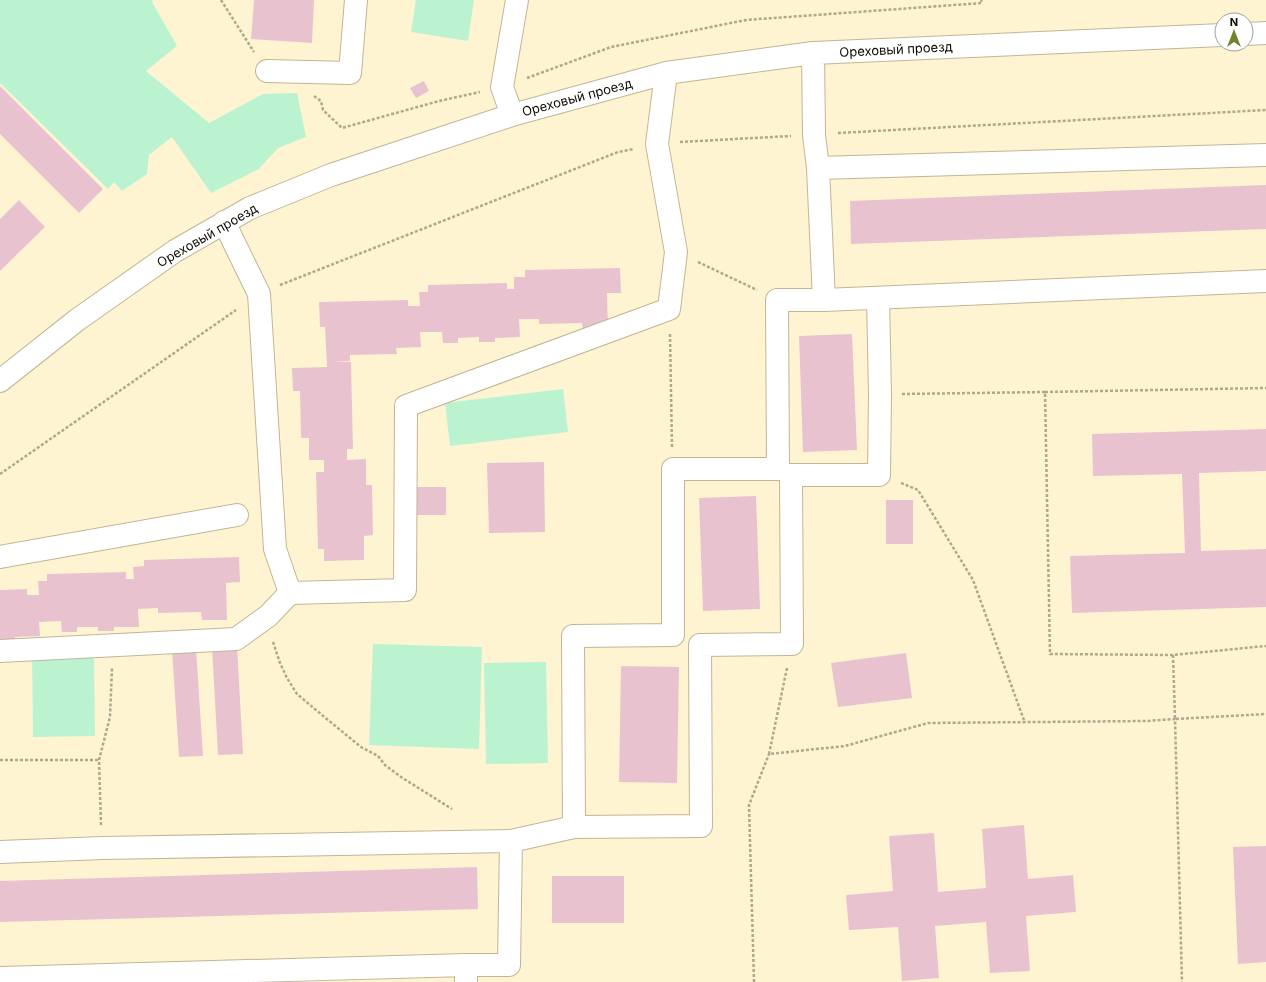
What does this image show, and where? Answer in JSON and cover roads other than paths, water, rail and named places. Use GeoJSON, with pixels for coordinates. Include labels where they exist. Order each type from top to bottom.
{"type":"FeatureCollection","features":[{"type":"Feature","properties":{"kind":"street"},"geometry":{"type":"LineString","coordinates":[[267,71],[350,73],[356,0]]}},
{"type":"Feature","properties":{"kind":"street"},"geometry":{"type":"LineString","coordinates":[[512,115],[502,87],[517,0]]}},
{"type":"Feature","properties":{"kind":"street"},"geometry":{"type":"LineString","coordinates":[[1254,34],[1266,33]]}},
{"type":"Feature","properties":{"kind":"street","name":"Ореховый проезд"},"geometry":{"type":"LineString","coordinates":[[0,381],[77,320],[175,251],[250,208],[331,175],[512,115],[666,73],[813,53],[1214,35]]}},
{"type":"Feature","properties":{"kind":"street"},"geometry":{"type":"LineString","coordinates":[[813,53],[814,135],[818,168],[824,300]]}},
{"type":"Feature","properties":{"kind":"street"},"geometry":{"type":"LineString","coordinates":[[0,651],[113,644],[236,639],[268,616],[290,593],[405,590],[406,406],[669,309],[676,252],[657,144],[666,73]]}},
{"type":"Feature","properties":{"kind":"street"},"geometry":{"type":"LineString","coordinates":[[818,168],[1266,155]]}},
{"type":"Feature","properties":{"kind":"street"},"geometry":{"type":"LineString","coordinates":[[224,222],[259,294],[274,549],[290,593]]}},
{"type":"Feature","properties":{"kind":"street"},"geometry":{"type":"LineString","coordinates":[[574,827],[573,636],[673,635],[673,469],[778,469],[777,300],[878,298],[1266,281]]}},
{"type":"Feature","properties":{"kind":"street"},"geometry":{"type":"LineString","coordinates":[[0,852],[103,848],[511,841],[574,827],[701,826],[700,644],[792,644],[791,475],[879,475],[880,394],[878,298]]}},
{"type":"Feature","properties":{"kind":"street"},"geometry":{"type":"LineString","coordinates":[[0,557],[237,515]]}},
{"type":"Feature","properties":{"kind":"street"},"geometry":{"type":"LineString","coordinates":[[0,978],[466,974],[509,965],[511,841]]}}]}
